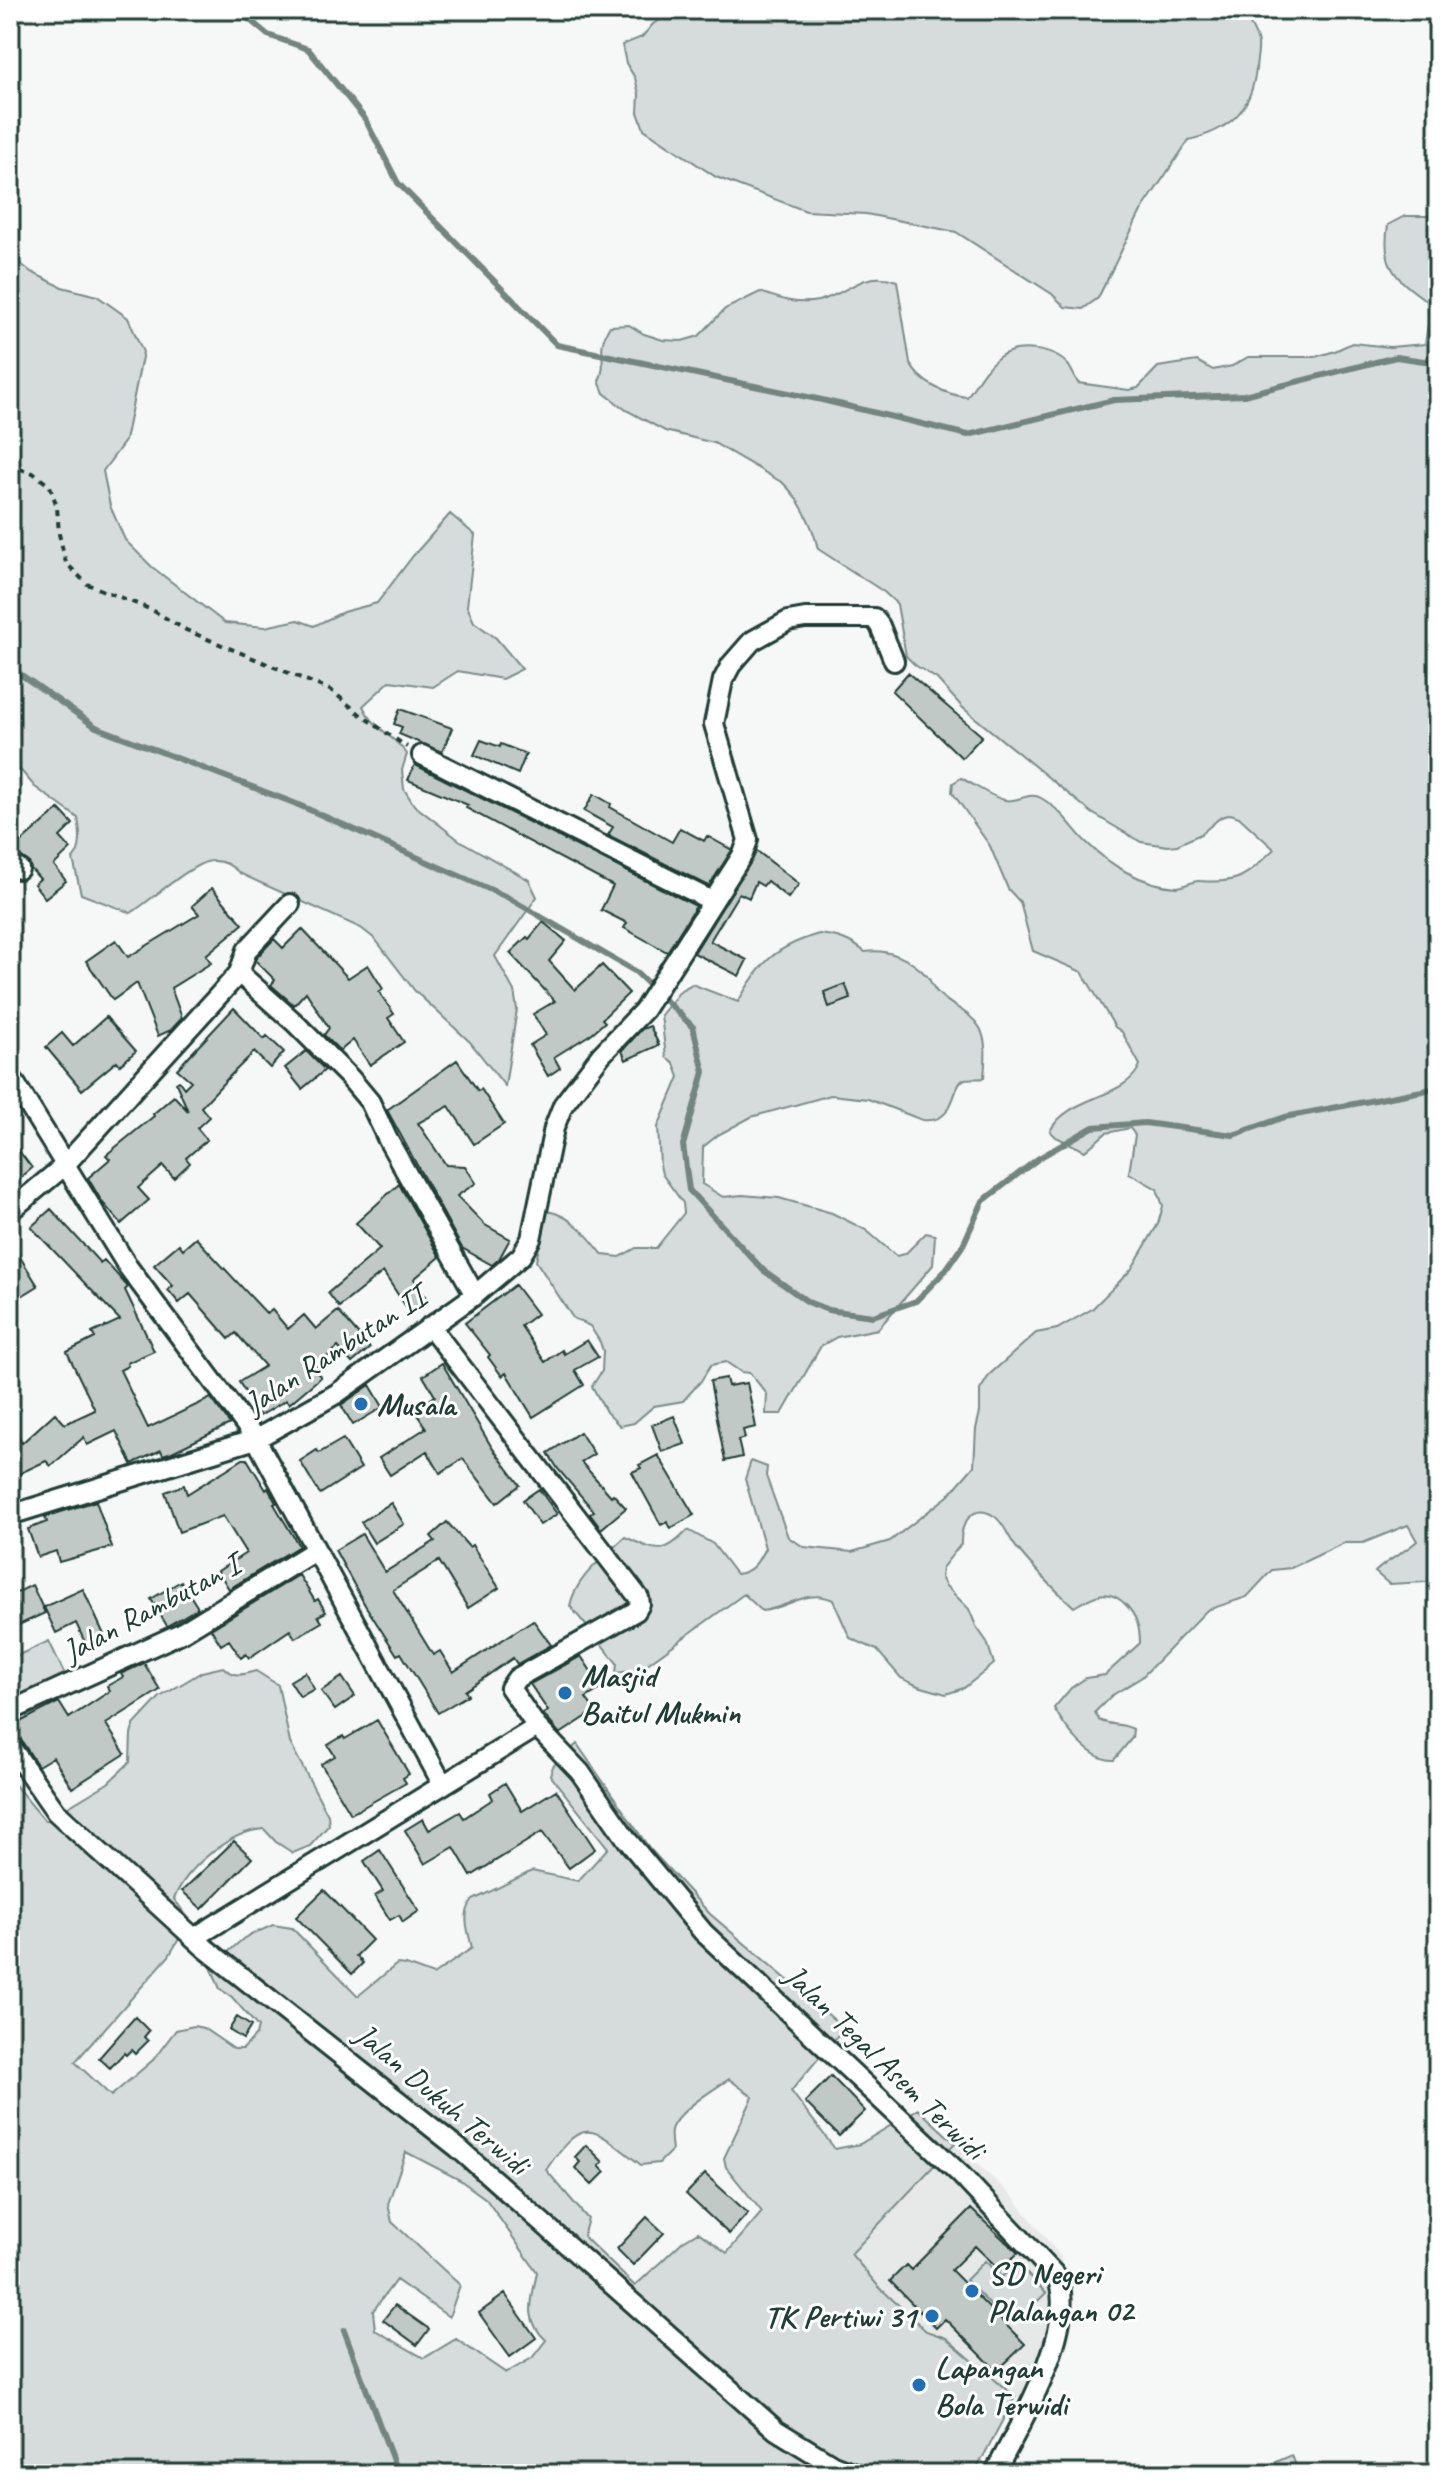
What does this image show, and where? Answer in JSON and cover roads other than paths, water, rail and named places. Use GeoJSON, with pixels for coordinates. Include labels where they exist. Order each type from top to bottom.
{"type":"FeatureCollection","features":[{"type":"Feature","properties":{"kind":"street"},"geometry":{"type":"LineString","coordinates":[[422,755],[712,901],[743,854],[748,840],[714,724],[723,680],[731,665],[763,633],[788,621],[805,618],[874,618],[894,661]]}},
{"type":"Feature","properties":{"kind":"street","name":"Jalan Rambutan II"},"geometry":{"type":"LineString","coordinates":[[10,1515],[256,1439],[336,1394],[475,1295],[521,1256],[531,1239],[554,1128],[563,1105],[601,1055],[644,1010],[712,901]]}},
{"type":"Feature","properties":{"kind":"street"},"geometry":{"type":"LineString","coordinates":[[10,1211],[64,1166],[239,973],[247,950],[290,904]]}},
{"type":"Feature","properties":{"kind":"street"},"geometry":{"type":"LineString","coordinates":[[239,973],[294,1022],[370,1102],[475,1295]]}},
{"type":"Feature","properties":{"kind":"street"},"geometry":{"type":"LineString","coordinates":[[10,1075],[128,1267],[256,1439],[443,1785]]}},
{"type":"Feature","properties":{"kind":"street","name":"Jalan Tegal Asem Terwidi"},"geometry":{"type":"LineString","coordinates":[[430,1326],[639,1598],[636,1611],[513,1682],[510,1688],[537,1727],[580,1772],[628,1841],[703,1932],[961,2175],[1056,2276],[1063,2289],[1049,2366],[994,2474]]}},
{"type":"Feature","properties":{"kind":"street","name":"Jalan Rambutan I"},"geometry":{"type":"LineString","coordinates":[[10,1711],[181,1633],[316,1550]]}},
{"type":"Feature","properties":{"kind":"street"},"geometry":{"type":"LineString","coordinates":[[194,1938],[537,1727]]}},
{"type":"Feature","properties":{"kind":"street","name":"Jalan Dukuh Terwidi"},"geometry":{"type":"LineString","coordinates":[[10,1746],[56,1812],[194,1938],[458,2148],[776,2430],[833,2465],[857,2474]]}},
{"type":"Feature","properties":{"kind":"waterway"},"geometry":{"type":"LineString","coordinates":[[238,10],[268,35],[308,49],[365,119],[398,183],[557,345],[822,400],[968,435],[1114,400],[1244,395],[1396,357],[1438,363]]}},
{"type":"Feature","properties":{"kind":"waterway"},"geometry":{"type":"LineString","coordinates":[[10,667],[96,727],[294,803],[507,897],[636,972],[693,1027],[704,1072],[683,1145],[689,1190],[763,1270],[808,1302],[828,1310],[873,1316],[916,1301],[945,1271],[963,1245],[983,1201],[1039,1158],[1093,1127],[1145,1123],[1233,1135],[1285,1117],[1438,1088]]}},
{"type":"Feature","properties":{"kind":"waterway"},"geometry":{"type":"LineString","coordinates":[[344,2330],[398,2474]]}},
{"type":"Feature","properties":{"kind":"place","name":"Musala"},"geometry":{"type":"Point","coordinates":[361,1404]}},
{"type":"Feature","properties":{"kind":"place","name":"Masjid Baitul Mukmin"},"geometry":{"type":"Point","coordinates":[565,1693]}},
{"type":"Feature","properties":{"kind":"place","name":"SD Negeri Plalangan 02"},"geometry":{"type":"Point","coordinates":[972,2291]}},
{"type":"Feature","properties":{"kind":"place","name":"TK Pertiwi 31"},"geometry":{"type":"Point","coordinates":[932,2316]}},
{"type":"Feature","properties":{"kind":"place","name":"Lapangan Bola Terwidi"},"geometry":{"type":"Point","coordinates":[919,2385]}}]}
